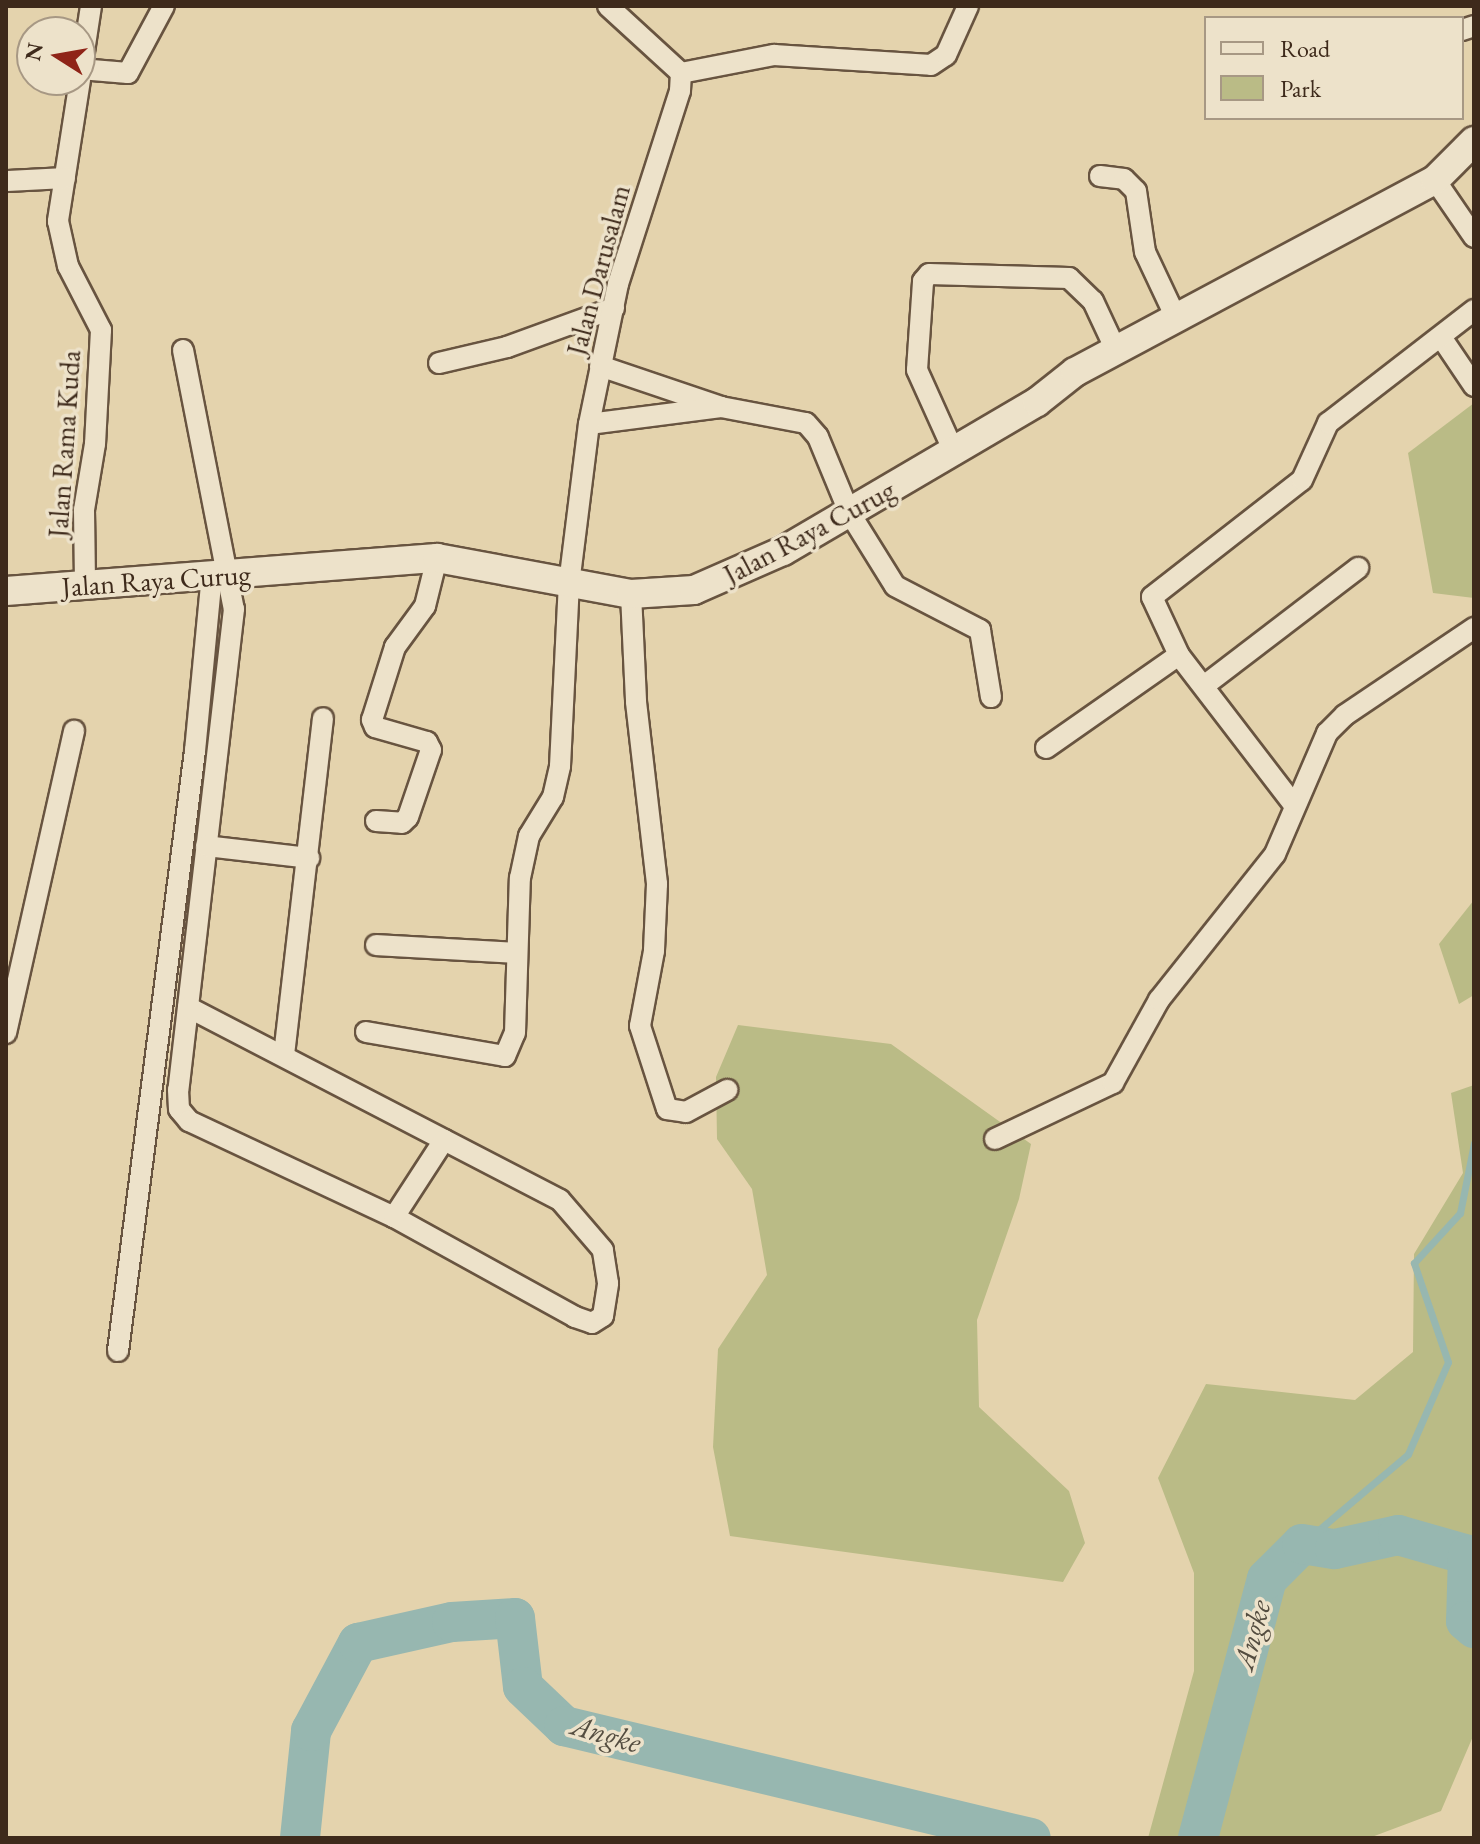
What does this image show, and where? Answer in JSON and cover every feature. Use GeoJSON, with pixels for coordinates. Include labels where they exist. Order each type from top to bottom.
{"type":"FeatureCollection","features":[{"type":"Feature","properties":{"kind":"main road","name":"Jalan Raya Curug"},"geometry":{"type":"LineString","coordinates":[[6,591],[437,558],[485,563],[569,584],[631,594],[694,590],[733,576],[849,512],[954,452],[1116,350],[1435,180],[1474,141]]}},
{"type":"Feature","properties":{"kind":"street"},"geometry":{"type":"LineString","coordinates":[[96,70],[128,73],[164,6]]}},
{"type":"Feature","properties":{"kind":"street"},"geometry":{"type":"LineString","coordinates":[[608,6],[681,73],[774,55],[931,65],[946,55],[968,6]]}},
{"type":"Feature","properties":{"kind":"street","name":"Jalan Darusalam"},"geometry":{"type":"LineString","coordinates":[[366,1032],[505,1056],[515,1033],[520,878],[529,836],[553,797],[560,766],[569,584],[589,424],[614,308],[680,91],[681,73]]}},
{"type":"Feature","properties":{"kind":"street","name":"Jalan Rama Kuda"},"geometry":{"type":"LineString","coordinates":[[77,96],[58,204],[60,241],[101,330],[95,444],[84,510],[85,583]]}},
{"type":"Feature","properties":{"kind":"street"},"geometry":{"type":"LineString","coordinates":[[1100,176],[1124,179],[1136,191],[1145,252],[1176,318]]}},
{"type":"Feature","properties":{"kind":"street"},"geometry":{"type":"LineString","coordinates":[[6,181],[65,178]]}},
{"type":"Feature","properties":{"kind":"street"},"geometry":{"type":"LineString","coordinates":[[1435,180],[1474,237]]}},
{"type":"Feature","properties":{"kind":"street"},"geometry":{"type":"LineString","coordinates":[[954,452],[917,370],[923,281],[929,274],[1069,278],[1093,301],[1116,350]]}},
{"type":"Feature","properties":{"kind":"street"},"geometry":{"type":"LineString","coordinates":[[439,363],[507,347],[614,308]]}},
{"type":"Feature","properties":{"kind":"street"},"geometry":{"type":"LineString","coordinates":[[1294,805],[1179,655],[1152,597],[1302,480],[1328,423],[1474,310]]}},
{"type":"Feature","properties":{"kind":"street"},"geometry":{"type":"LineString","coordinates":[[1441,337],[1474,386]]}},
{"type":"Feature","properties":{"kind":"street"},"geometry":{"type":"LineString","coordinates":[[183,350],[220,574],[234,609],[178,1090],[179,1109],[189,1121],[394,1217],[575,1317],[592,1323],[603,1316],[606,1260],[583,1222],[560,1200],[188,1007]]}},
{"type":"Feature","properties":{"kind":"street"},"geometry":{"type":"LineString","coordinates":[[600,366],[721,407],[806,423],[818,437],[849,512],[895,586],[980,630],[991,697]]}},
{"type":"Feature","properties":{"kind":"street"},"geometry":{"type":"LineString","coordinates":[[589,424],[721,407]]}},
{"type":"Feature","properties":{"kind":"street"},"geometry":{"type":"LineString","coordinates":[[376,821],[402,823],[408,817],[431,750],[427,742],[375,727],[372,720],[395,647],[425,606],[437,558]]}},
{"type":"Feature","properties":{"kind":"street"},"geometry":{"type":"LineString","coordinates":[[1205,685],[1358,568]]}},
{"type":"Feature","properties":{"kind":"street"},"geometry":{"type":"LineString","coordinates":[[118,1351],[220,574]]}},
{"type":"Feature","properties":{"kind":"street"},"geometry":{"type":"LineString","coordinates":[[631,594],[636,702],[657,884],[654,951],[640,1026],[667,1109],[686,1112],[727,1090]]}},
{"type":"Feature","properties":{"kind":"street"},"geometry":{"type":"LineString","coordinates":[[995,1139],[1113,1083],[1159,1000],[1268,865],[1327,733],[1345,715],[1474,628]]}},
{"type":"Feature","properties":{"kind":"street"},"geometry":{"type":"LineString","coordinates":[[1046,748],[1179,655]]}},
{"type":"Feature","properties":{"kind":"street"},"geometry":{"type":"LineString","coordinates":[[284,1055],[323,718]]}},
{"type":"Feature","properties":{"kind":"street"},"geometry":{"type":"LineString","coordinates":[[6,1033],[11,978],[74,731]]}},
{"type":"Feature","properties":{"kind":"street"},"geometry":{"type":"LineString","coordinates":[[206,846],[309,858]]}},
{"type":"Feature","properties":{"kind":"street"},"geometry":{"type":"LineString","coordinates":[[376,945],[517,953]]}},
{"type":"Feature","properties":{"kind":"street"},"geometry":{"type":"LineString","coordinates":[[394,1217],[444,1140]]}},
{"type":"Feature","properties":{"kind":"green space"},"geometry":{"type":"Polygon","coordinates":[[[1474,403],[1474,598],[1433,593],[1408,453],[1474,403]]]}},
{"type":"Feature","properties":{"kind":"green space"},"geometry":{"type":"Polygon","coordinates":[[[1474,900],[1474,995],[1459,1004],[1439,944],[1474,900]]]}},
{"type":"Feature","properties":{"kind":"green space"},"geometry":{"type":"Polygon","coordinates":[[[738,1025],[891,1044],[1031,1144],[1019,1199],[977,1320],[979,1407],[1069,1491],[1085,1543],[1063,1582],[730,1536],[713,1447],[718,1349],[767,1275],[752,1189],[717,1139],[716,1077],[738,1025]]]}},
{"type":"Feature","properties":{"kind":"green space"},"geometry":{"type":"Polygon","coordinates":[[[1474,1085],[1474,1734],[1441,1811],[1369,1838],[1148,1838],[1194,1671],[1194,1573],[1158,1478],[1206,1384],[1355,1400],[1413,1352],[1414,1254],[1463,1173],[1451,1093],[1474,1085]]]}},
{"type":"Feature","properties":{"kind":"waterway"},"geometry":{"type":"LineString","coordinates":[[1302,1544],[1408,1454],[1448,1362],[1414,1263],[1460,1213],[1474,1143]]}},
{"type":"Feature","properties":{"kind":"waterway","name":"Angke"},"geometry":{"type":"LineString","coordinates":[[1198,1838],[1267,1579],[1302,1544],[1335,1549],[1398,1535],[1468,1555],[1466,1621],[1474,1628]]}},
{"type":"Feature","properties":{"kind":"waterway","name":"Angke"},"geometry":{"type":"LineString","coordinates":[[300,1838],[311,1731],[358,1643],[452,1622],[515,1618],[523,1687],[564,1726],[1031,1838]]}}]}
